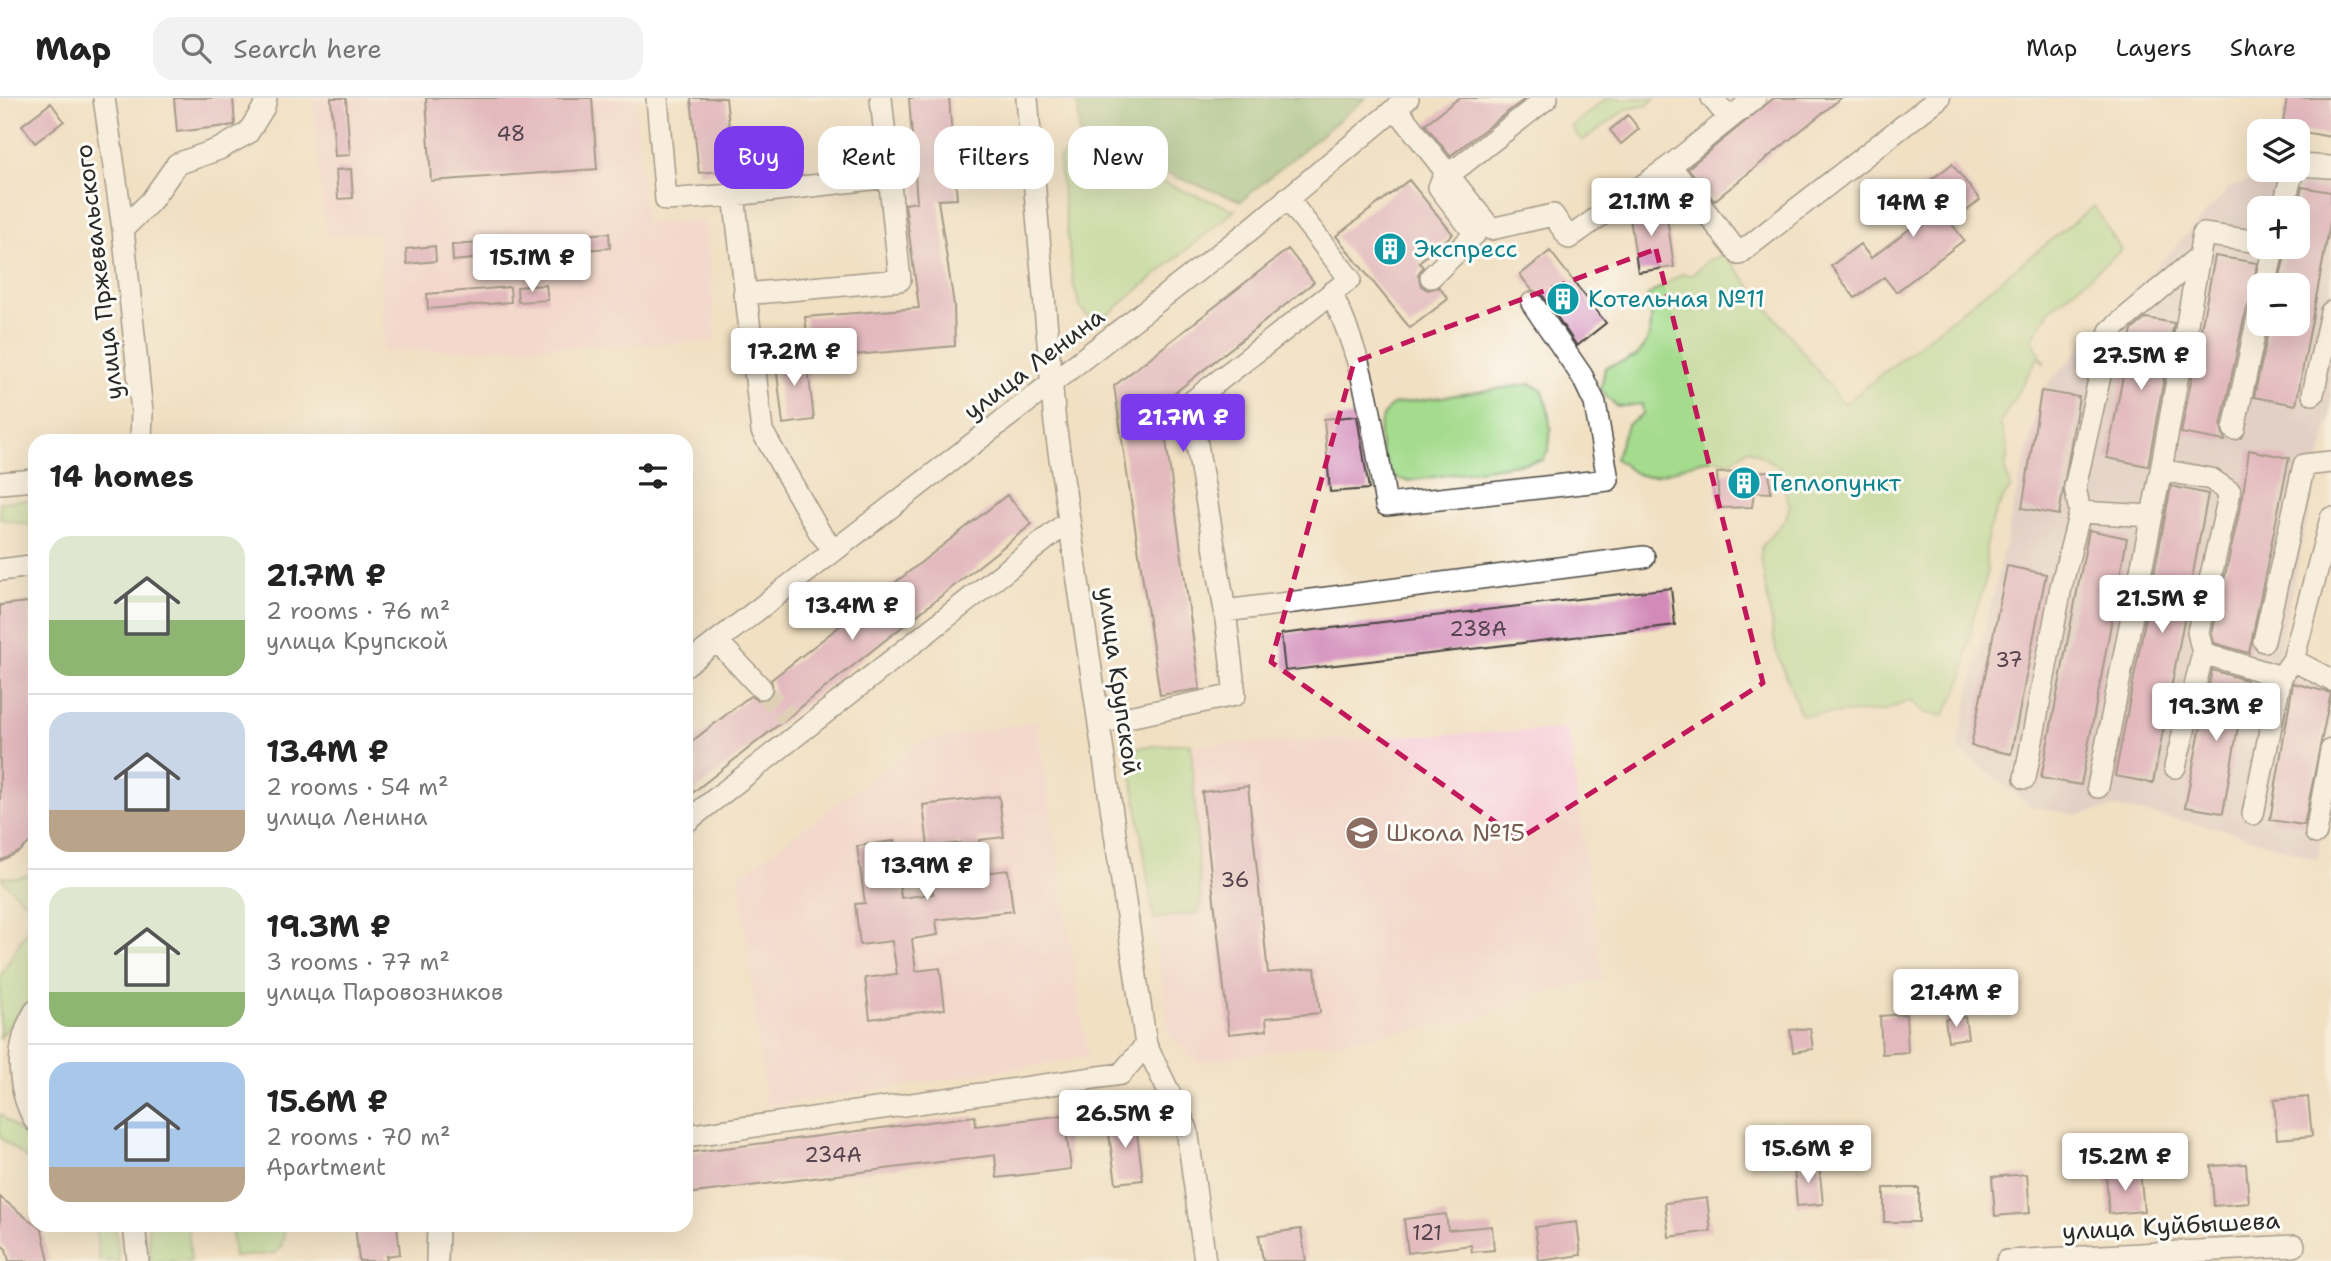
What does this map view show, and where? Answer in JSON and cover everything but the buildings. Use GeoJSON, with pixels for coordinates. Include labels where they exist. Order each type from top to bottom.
{"type":"FeatureCollection","features":[{"type":"Feature","properties":{"kind":"street","name":"улица Пржевальского"},"geometry":{"type":"LineString","coordinates":[[104,98],[123,229],[142,412],[141,434]]}},
{"type":"Feature","properties":{"kind":"street"},"geometry":{"type":"LineString","coordinates":[[123,229],[151,201],[177,164],[219,149],[248,133],[264,107],[266,98]]}},
{"type":"Feature","properties":{"kind":"street"},"geometry":{"type":"LineString","coordinates":[[657,98],[666,200],[818,185]]}},
{"type":"Feature","properties":{"kind":"street"},"geometry":{"type":"LineString","coordinates":[[881,98],[884,126]]}},
{"type":"Feature","properties":{"kind":"street","name":"улица Крупской"},"geometry":{"type":"LineString","coordinates":[[1027,98],[1055,424],[1146,1045],[1187,1129],[1205,1261]]}},
{"type":"Feature","properties":{"kind":"street"},"geometry":{"type":"LineString","coordinates":[[1431,277],[1475,234],[1439,187],[1446,172],[1459,167],[1547,98]]}},
{"type":"Feature","properties":{"kind":"street"},"geometry":{"type":"LineString","coordinates":[[1712,98],[1729,118]]}},
{"type":"Feature","properties":{"kind":"street"},"geometry":{"type":"LineString","coordinates":[[1402,103],[1446,172],[1491,229],[1553,215],[1569,238],[1670,166],[1755,98]]}},
{"type":"Feature","properties":{"kind":"street"},"geometry":{"type":"LineString","coordinates":[[1670,166],[1739,254],[1939,98]]}},
{"type":"Feature","properties":{"kind":"street","name":"улица Ленина"},"geometry":{"type":"LineString","coordinates":[[693,660],[1053,381],[1090,356],[1402,103]]}},
{"type":"Feature","properties":{"kind":"street"},"geometry":{"type":"LineString","coordinates":[[2310,166],[2331,167]]}},
{"type":"Feature","properties":{"kind":"street"},"geometry":{"type":"LineString","coordinates":[[744,294],[900,280],[890,189]]}},
{"type":"Feature","properties":{"kind":"street"},"geometry":{"type":"LineString","coordinates":[[734,195],[762,431],[820,533],[834,550]]}},
{"type":"Feature","properties":{"kind":"street"},"geometry":{"type":"LineString","coordinates":[[1099,723],[1236,695],[1225,611],[1190,403],[1350,279],[1287,198]]}},
{"type":"Feature","properties":{"kind":"street"},"geometry":{"type":"LineString","coordinates":[[2098,787],[2161,470],[2203,234],[2247,240]]}},
{"type":"Feature","properties":{"kind":"street"},"geometry":{"type":"LineString","coordinates":[[2025,778],[2061,587],[2080,512],[2076,486],[2110,331],[2198,257]]}},
{"type":"Feature","properties":{"kind":"street"},"geometry":{"type":"LineString","coordinates":[[1331,293],[1347,324],[1365,380],[1386,505],[1608,480],[1595,403],[1582,376],[1532,303]]}},
{"type":"Feature","properties":{"kind":"street"},"geometry":{"type":"LineString","coordinates":[[2314,394],[2331,312]]}},
{"type":"Feature","properties":{"kind":"street"},"geometry":{"type":"LineString","coordinates":[[2234,429],[2254,336]]}},
{"type":"Feature","properties":{"kind":"street"},"geometry":{"type":"LineString","coordinates":[[2264,641],[2304,465],[2331,462]]}},
{"type":"Feature","properties":{"kind":"street"},"geometry":{"type":"LineString","coordinates":[[2161,470],[2211,480],[2230,492],[2198,632],[2203,653],[2175,767]]}},
{"type":"Feature","properties":{"kind":"street"},"geometry":{"type":"LineString","coordinates":[[0,483],[28,481]]}},
{"type":"Feature","properties":{"kind":"street"},"geometry":{"type":"LineString","coordinates":[[2080,512],[2152,516]]}},
{"type":"Feature","properties":{"kind":"street"},"geometry":{"type":"LineString","coordinates":[[2253,814],[2287,668],[2331,518]]}},
{"type":"Feature","properties":{"kind":"street"},"geometry":{"type":"LineString","coordinates":[[693,816],[795,724],[1069,521]]}},
{"type":"Feature","properties":{"kind":"street"},"geometry":{"type":"LineString","coordinates":[[1225,611],[1644,557]]}},
{"type":"Feature","properties":{"kind":"street"},"geometry":{"type":"LineString","coordinates":[[0,570],[28,566]]}},
{"type":"Feature","properties":{"kind":"street"},"geometry":{"type":"LineString","coordinates":[[717,641],[761,688]]}},
{"type":"Feature","properties":{"kind":"street"},"geometry":{"type":"LineString","coordinates":[[2203,653],[2287,668],[2331,680]]}},
{"type":"Feature","properties":{"kind":"street"},"geometry":{"type":"LineString","coordinates":[[2316,834],[2331,750]]}},
{"type":"Feature","properties":{"kind":"street"},"geometry":{"type":"LineString","coordinates":[[28,1030],[10,1079],[28,1105]]}},
{"type":"Feature","properties":{"kind":"street"},"geometry":{"type":"LineString","coordinates":[[693,1135],[1121,1074],[1146,1045]]}},
{"type":"Feature","properties":{"kind":"street"},"geometry":{"type":"LineString","coordinates":[[135,1232],[138,1261]]}},
{"type":"Feature","properties":{"kind":"street"},"geometry":{"type":"LineString","coordinates":[[437,1261],[438,1232]]}},
{"type":"Feature","properties":{"kind":"street","name":"улица Куйбышева"},"geometry":{"type":"LineString","coordinates":[[2007,1261],[2294,1246]]}},
{"type":"Feature","properties":{"kind":"highlighted area"},"geometry":{"type":"Polygon","coordinates":[[[1656,249],[1763,683],[1519,839],[1271,662],[1354,362],[1656,249]]]}},
{"type":"Feature","properties":{"kind":"shaded area"},"geometry":{"type":"Polygon","coordinates":[[[312,98],[635,98],[645,223],[706,220],[716,342],[384,352],[379,232],[326,237],[312,98]]]}},
{"type":"Feature","properties":{"kind":"shaded area"},"geometry":{"type":"Polygon","coordinates":[[[2310,174],[2331,177],[2331,413],[2276,663],[2331,679],[2331,777],[2317,860],[2226,830],[2115,807],[2076,815],[2030,806],[1957,747],[2041,391],[2230,187],[2247,181],[2310,182],[2310,174]]]}},
{"type":"Feature","properties":{"kind":"shaded area"},"geometry":{"type":"Polygon","coordinates":[[[1037,721],[1088,1057],[766,1107],[739,876],[920,742],[1037,721]]]}},
{"type":"Feature","properties":{"kind":"shaded area","name":"Школа №15"},"geometry":{"type":"Polygon","coordinates":[[[1568,729],[1603,980],[1533,995],[1476,1020],[1197,1063],[1170,1036],[1128,748],[1568,729]]]}},
{"type":"Feature","properties":{"kind":"green space"},"geometry":{"type":"Polygon","coordinates":[[[1077,98],[1366,98],[1241,201],[1168,174],[1168,126],[1079,126],[1077,98]]]}},
{"type":"Feature","properties":{"kind":"green space"},"geometry":{"type":"Polygon","coordinates":[[[1607,98],[1655,98],[1648,105],[1627,109],[1582,141],[1571,127],[1607,98]]]}},
{"type":"Feature","properties":{"kind":"green space"},"geometry":{"type":"Polygon","coordinates":[[[1068,149],[1068,189],[1168,189],[1168,184],[1235,210],[1095,325],[1080,307],[1073,283],[1059,159],[1068,149]]]}},
{"type":"Feature","properties":{"kind":"green space"},"geometry":{"type":"Polygon","coordinates":[[[2094,206],[2121,250],[2049,311],[2032,339],[2045,364],[2038,357],[2000,424],[2008,448],[2005,471],[2011,487],[1990,525],[1986,579],[1973,618],[1964,671],[1951,703],[1943,716],[1926,713],[1911,700],[1884,711],[1801,715],[1776,650],[1761,559],[1761,547],[1785,520],[1790,506],[1780,477],[1781,468],[1749,449],[1729,463],[1707,460],[1658,475],[1635,473],[1615,459],[1627,425],[1643,415],[1642,404],[1617,407],[1601,390],[1605,367],[1630,359],[1643,349],[1651,327],[1647,296],[1681,274],[1692,275],[1707,261],[1725,254],[1844,404],[2094,206]]]}},
{"type":"Feature","properties":{"kind":"green space"},"geometry":{"type":"Polygon","coordinates":[[[1531,384],[1543,390],[1549,417],[1549,444],[1543,460],[1408,481],[1395,478],[1385,460],[1380,439],[1382,419],[1394,404],[1531,384]]]}},
{"type":"Feature","properties":{"kind":"green space"},"geometry":{"type":"Polygon","coordinates":[[[28,500],[28,525],[0,519],[0,502],[28,500]]]}},
{"type":"Feature","properties":{"kind":"green space"},"geometry":{"type":"Polygon","coordinates":[[[1191,743],[1201,906],[1198,913],[1154,919],[1128,748],[1191,743]]]}},
{"type":"Feature","properties":{"kind":"green space"},"geometry":{"type":"Polygon","coordinates":[[[28,875],[28,898],[25,903],[0,877],[17,878],[28,875]]]}},
{"type":"Feature","properties":{"kind":"green space"},"geometry":{"type":"Polygon","coordinates":[[[28,928],[28,1001],[0,1038],[0,977],[28,928]]]}},
{"type":"Feature","properties":{"kind":"green space"},"geometry":{"type":"Polygon","coordinates":[[[0,1114],[28,1139],[28,1159],[0,1137],[0,1114]]]}},
{"type":"Feature","properties":{"kind":"green space"},"geometry":{"type":"Polygon","coordinates":[[[96,1232],[116,1232],[119,1261],[99,1261],[96,1232]]]}},
{"type":"Feature","properties":{"kind":"green space"},"geometry":{"type":"Polygon","coordinates":[[[148,1232],[189,1232],[191,1261],[150,1261],[148,1232]]]}},
{"type":"Feature","properties":{"kind":"green space"},"geometry":{"type":"Polygon","coordinates":[[[232,1232],[284,1232],[281,1247],[276,1253],[234,1257],[232,1232]]]}},
{"type":"Feature","properties":{"kind":"tunnel"},"geometry":{"type":"LineString","coordinates":[[761,688],[788,717]]}},
{"type":"Feature","properties":{"kind":"place","name":"Экспресс"},"geometry":{"type":"Point","coordinates":[1390,249]}},
{"type":"Feature","properties":{"kind":"place","name":"Котельная №11"},"geometry":{"type":"Point","coordinates":[1563,299]}},
{"type":"Feature","properties":{"kind":"place","name":"Теплопункт"},"geometry":{"type":"Point","coordinates":[1744,483]}},
{"type":"Feature","properties":{"kind":"place","name":"Школа №15"},"geometry":{"type":"Point","coordinates":[1362,833]}}]}
